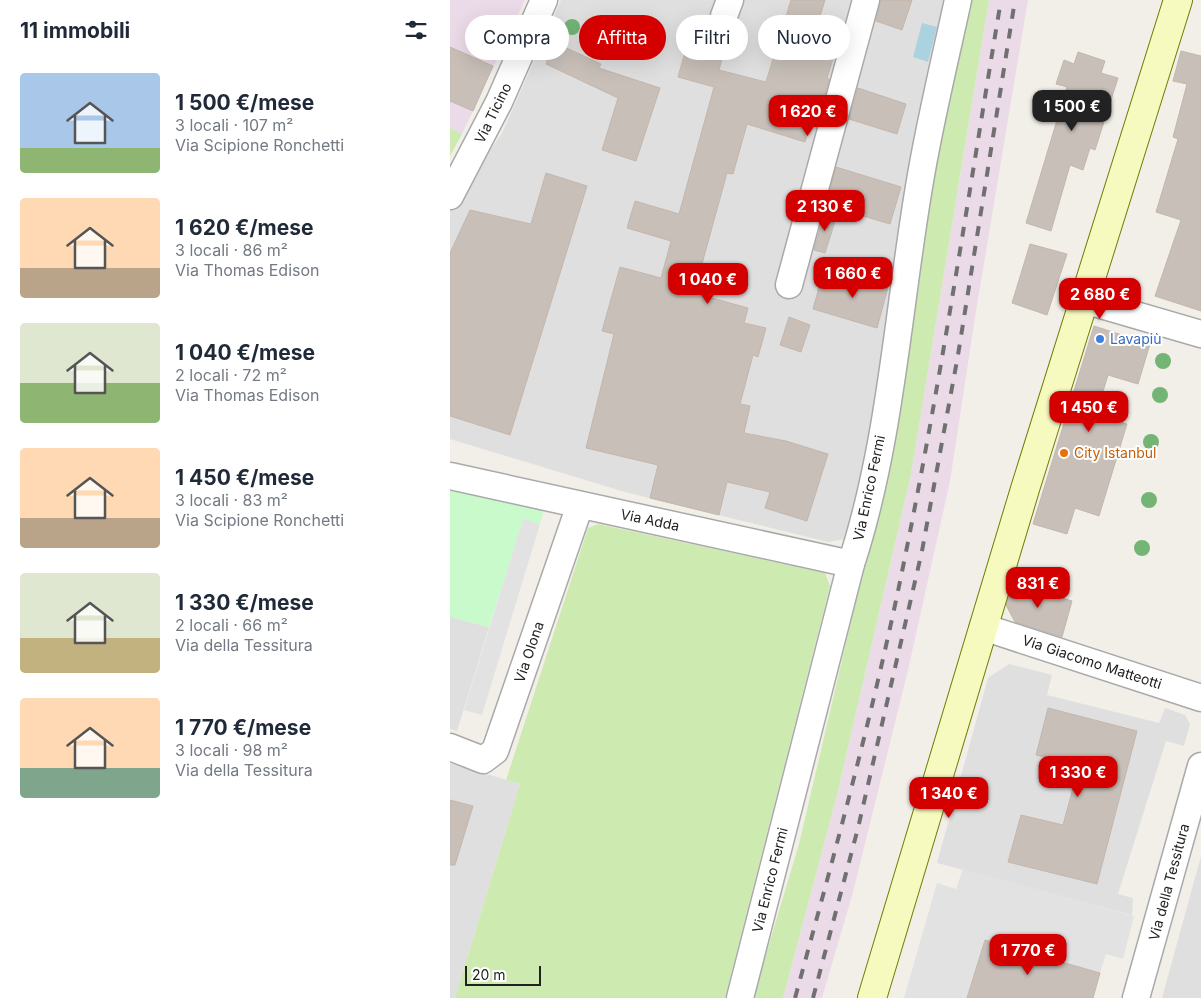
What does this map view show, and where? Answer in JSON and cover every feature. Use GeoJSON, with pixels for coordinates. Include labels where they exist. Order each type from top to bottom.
{"type":"FeatureCollection","features":[{"type":"Feature","properties":{"kind":"main road"},"geometry":{"type":"LineString","coordinates":[[872,998],[983,627],[1178,0]]}},
{"type":"Feature","properties":{"kind":"street","name":"Via Ticino"},"geometry":{"type":"LineString","coordinates":[[450,196],[499,102],[544,0]]}},
{"type":"Feature","properties":{"kind":"street"},"geometry":{"type":"LineString","coordinates":[[789,285],[866,0]]}},
{"type":"Feature","properties":{"kind":"street","name":"Via Enrico Fermi"},"geometry":{"type":"LineString","coordinates":[[740,998],[850,564],[868,504],[892,371],[920,181],[958,0]]}},
{"type":"Feature","properties":{"kind":"street"},"geometry":{"type":"LineString","coordinates":[[1084,300],[1201,334]]}},
{"type":"Feature","properties":{"kind":"street","name":"Via Adda"},"geometry":{"type":"LineString","coordinates":[[450,476],[850,564]]}},
{"type":"Feature","properties":{"kind":"street","name":"Via Olona"},"geometry":{"type":"LineString","coordinates":[[450,747],[483,760],[495,751],[580,505]]}},
{"type":"Feature","properties":{"kind":"street","name":"Via Giacomo Matteotti"},"geometry":{"type":"LineString","coordinates":[[983,627],[1201,698]]}},
{"type":"Feature","properties":{"kind":"street","name":"Via della Tessitura"},"geometry":{"type":"LineString","coordinates":[[1136,998],[1201,766]]}},
{"type":"Feature","properties":{"kind":"shaded area"},"geometry":{"type":"Polygon","coordinates":[[[450,0],[525,0],[518,15],[465,15],[465,60],[497,60],[462,134],[450,128],[450,0]]]}},
{"type":"Feature","properties":{"kind":"shaded area"},"geometry":{"type":"Polygon","coordinates":[[[561,0],[949,0],[889,337],[850,538],[828,542],[625,492],[450,439],[450,209],[502,133],[534,60],[569,60],[569,15],[554,15],[561,0]]]}},
{"type":"Feature","properties":{"kind":"shaded area"},"geometry":{"type":"Polygon","coordinates":[[[989,0],[1028,0],[976,311],[950,481],[908,670],[853,892],[822,998],[783,998],[837,795],[911,474],[989,0]]]}},
{"type":"Feature","properties":{"kind":"shaded area"},"geometry":{"type":"Polygon","coordinates":[[[523,519],[540,524],[482,715],[464,710],[523,519]]]}},
{"type":"Feature","properties":{"kind":"shaded area"},"geometry":{"type":"Polygon","coordinates":[[[450,617],[489,627],[457,731],[450,729],[450,617]]]}},
{"type":"Feature","properties":{"kind":"shaded area"},"geometry":{"type":"Polygon","coordinates":[[[1009,664],[1052,675],[1047,695],[1159,723],[1165,708],[1185,715],[1190,724],[1184,746],[1166,741],[1118,894],[1133,898],[1132,915],[937,863],[988,678],[1009,664]]]}},
{"type":"Feature","properties":{"kind":"shaded area"},"geometry":{"type":"Polygon","coordinates":[[[450,763],[520,784],[455,998],[450,998],[450,763]]]}},
{"type":"Feature","properties":{"kind":"shaded area"},"geometry":{"type":"Polygon","coordinates":[[[1201,856],[1201,998],[1162,998],[1201,856]]]}},
{"type":"Feature","properties":{"kind":"shaded area"},"geometry":{"type":"Polygon","coordinates":[[[963,869],[1134,916],[1123,959],[1106,954],[1100,973],[985,940],[967,998],[904,998],[937,883],[956,889],[963,869]]]}},
{"type":"Feature","properties":{"kind":"green space"},"geometry":{"type":"Polygon","coordinates":[[[967,0],[989,0],[911,474],[837,795],[783,998],[753,998],[799,844],[864,566],[927,194],[967,0]]]}},
{"type":"Feature","properties":{"kind":"green space"},"geometry":{"type":"Polygon","coordinates":[[[450,128],[462,134],[450,156],[450,128]]]}},
{"type":"Feature","properties":{"kind":"green space"},"geometry":{"type":"Polygon","coordinates":[[[450,483],[544,508],[540,524],[523,520],[489,627],[450,617],[450,483]]]}},
{"type":"Feature","properties":{"kind":"green space"},"geometry":{"type":"Polygon","coordinates":[[[598,524],[825,573],[830,586],[725,998],[455,998],[520,784],[506,780],[588,528],[598,524]]]}},
{"type":"Feature","properties":{"kind":"water"},"geometry":{"type":"Polygon","coordinates":[[[922,23],[937,27],[928,62],[913,57],[922,23]]]}},
{"type":"Feature","properties":{"kind":"building"},"geometry":{"type":"Polygon","coordinates":[[[791,0],[825,0],[820,15],[786,15],[791,0]]]}},
{"type":"Feature","properties":{"kind":"building"},"geometry":{"type":"Polygon","coordinates":[[[881,0],[912,0],[902,30],[876,21],[881,0]]]}},
{"type":"Feature","properties":{"kind":"building"},"geometry":{"type":"Polygon","coordinates":[[[450,47],[465,54],[465,60],[479,60],[493,66],[473,111],[450,101],[450,47]]]}},
{"type":"Feature","properties":{"kind":"building"},"geometry":{"type":"Polygon","coordinates":[[[569,49],[579,54],[579,60],[592,60],[601,64],[599,68],[660,88],[636,161],[602,150],[618,98],[546,64],[547,60],[569,60],[569,49]]]}},
{"type":"Feature","properties":{"kind":"building"},"geometry":{"type":"Polygon","coordinates":[[[1181,51],[1201,56],[1201,311],[1155,296],[1181,220],[1156,212],[1178,139],[1173,137],[1187,84],[1173,81],[1181,51]]]}},
{"type":"Feature","properties":{"kind":"building"},"geometry":{"type":"Polygon","coordinates":[[[1078,52],[1105,61],[1101,73],[1118,78],[1095,150],[1090,148],[1083,170],[1070,165],[1051,231],[1026,223],[1067,87],[1056,84],[1064,60],[1074,64],[1078,52]]]}},
{"type":"Feature","properties":{"kind":"building"},"geometry":{"type":"Polygon","coordinates":[[[683,60],[722,60],[719,70],[766,82],[773,60],[833,60],[821,110],[815,108],[805,142],[747,124],[733,174],[727,173],[694,293],[748,308],[744,323],[766,328],[758,357],[753,355],[740,404],[750,406],[744,433],[786,441],[828,454],[807,521],[765,508],[770,492],[727,482],[719,515],[650,498],[658,465],[586,448],[614,334],[602,331],[620,267],[661,278],[671,241],[627,228],[635,201],[679,214],[714,87],[678,77],[683,60]]]}},
{"type":"Feature","properties":{"kind":"building"},"geometry":{"type":"Polygon","coordinates":[[[858,88],[906,104],[897,134],[849,119],[858,88]]]}},
{"type":"Feature","properties":{"kind":"building"},"geometry":{"type":"Polygon","coordinates":[[[836,167],[901,187],[890,224],[826,205],[836,167]]]}},
{"type":"Feature","properties":{"kind":"building"},"geometry":{"type":"Polygon","coordinates":[[[546,173],[587,186],[510,435],[450,416],[450,253],[470,210],[531,224],[546,173]]]}},
{"type":"Feature","properties":{"kind":"building"},"geometry":{"type":"Polygon","coordinates":[[[825,211],[837,215],[825,253],[814,250],[825,211]]]}},
{"type":"Feature","properties":{"kind":"building"},"geometry":{"type":"Polygon","coordinates":[[[1030,244],[1067,254],[1047,315],[1012,303],[1030,244]]]}},
{"type":"Feature","properties":{"kind":"building"},"geometry":{"type":"Polygon","coordinates":[[[874,272],[891,276],[877,328],[813,309],[823,273],[869,287],[874,272]]]}},
{"type":"Feature","properties":{"kind":"building"},"geometry":{"type":"Polygon","coordinates":[[[789,317],[810,325],[801,352],[780,345],[789,317]]]}},
{"type":"Feature","properties":{"kind":"building"},"geometry":{"type":"Polygon","coordinates":[[[1094,326],[1150,344],[1138,384],[1108,375],[1096,414],[1127,424],[1099,516],[1075,508],[1067,534],[1033,524],[1094,326]]]}},
{"type":"Feature","properties":{"kind":"building"},"geometry":{"type":"Polygon","coordinates":[[[1013,582],[1072,601],[1062,637],[1015,622],[1006,605],[1013,582]]]}},
{"type":"Feature","properties":{"kind":"building"},"geometry":{"type":"Polygon","coordinates":[[[1048,708],[1137,731],[1097,884],[1008,862],[1021,815],[1063,825],[1079,766],[1036,755],[1048,708]]]}},
{"type":"Feature","properties":{"kind":"building"},"geometry":{"type":"Polygon","coordinates":[[[450,800],[473,806],[455,865],[450,865],[450,800]]]}},
{"type":"Feature","properties":{"kind":"building"},"geometry":{"type":"Polygon","coordinates":[[[985,940],[1100,973],[1093,998],[967,998],[985,940]]]}},
{"type":"Feature","properties":{"kind":"railway"},"geometry":{"type":"LineString","coordinates":[[795,998],[862,744],[898,591],[940,370],[1001,0]]}},
{"type":"Feature","properties":{"kind":"railway"},"geometry":{"type":"LineString","coordinates":[[813,998],[858,828],[922,551],[958,355],[1015,0]]}},
{"type":"Feature","properties":{"kind":"place","name":"Lavapiù"},"geometry":{"type":"Point","coordinates":[1100,339]}},
{"type":"Feature","properties":{"kind":"place","name":"City Istanbul"},"geometry":{"type":"Point","coordinates":[1064,453]}}]}
